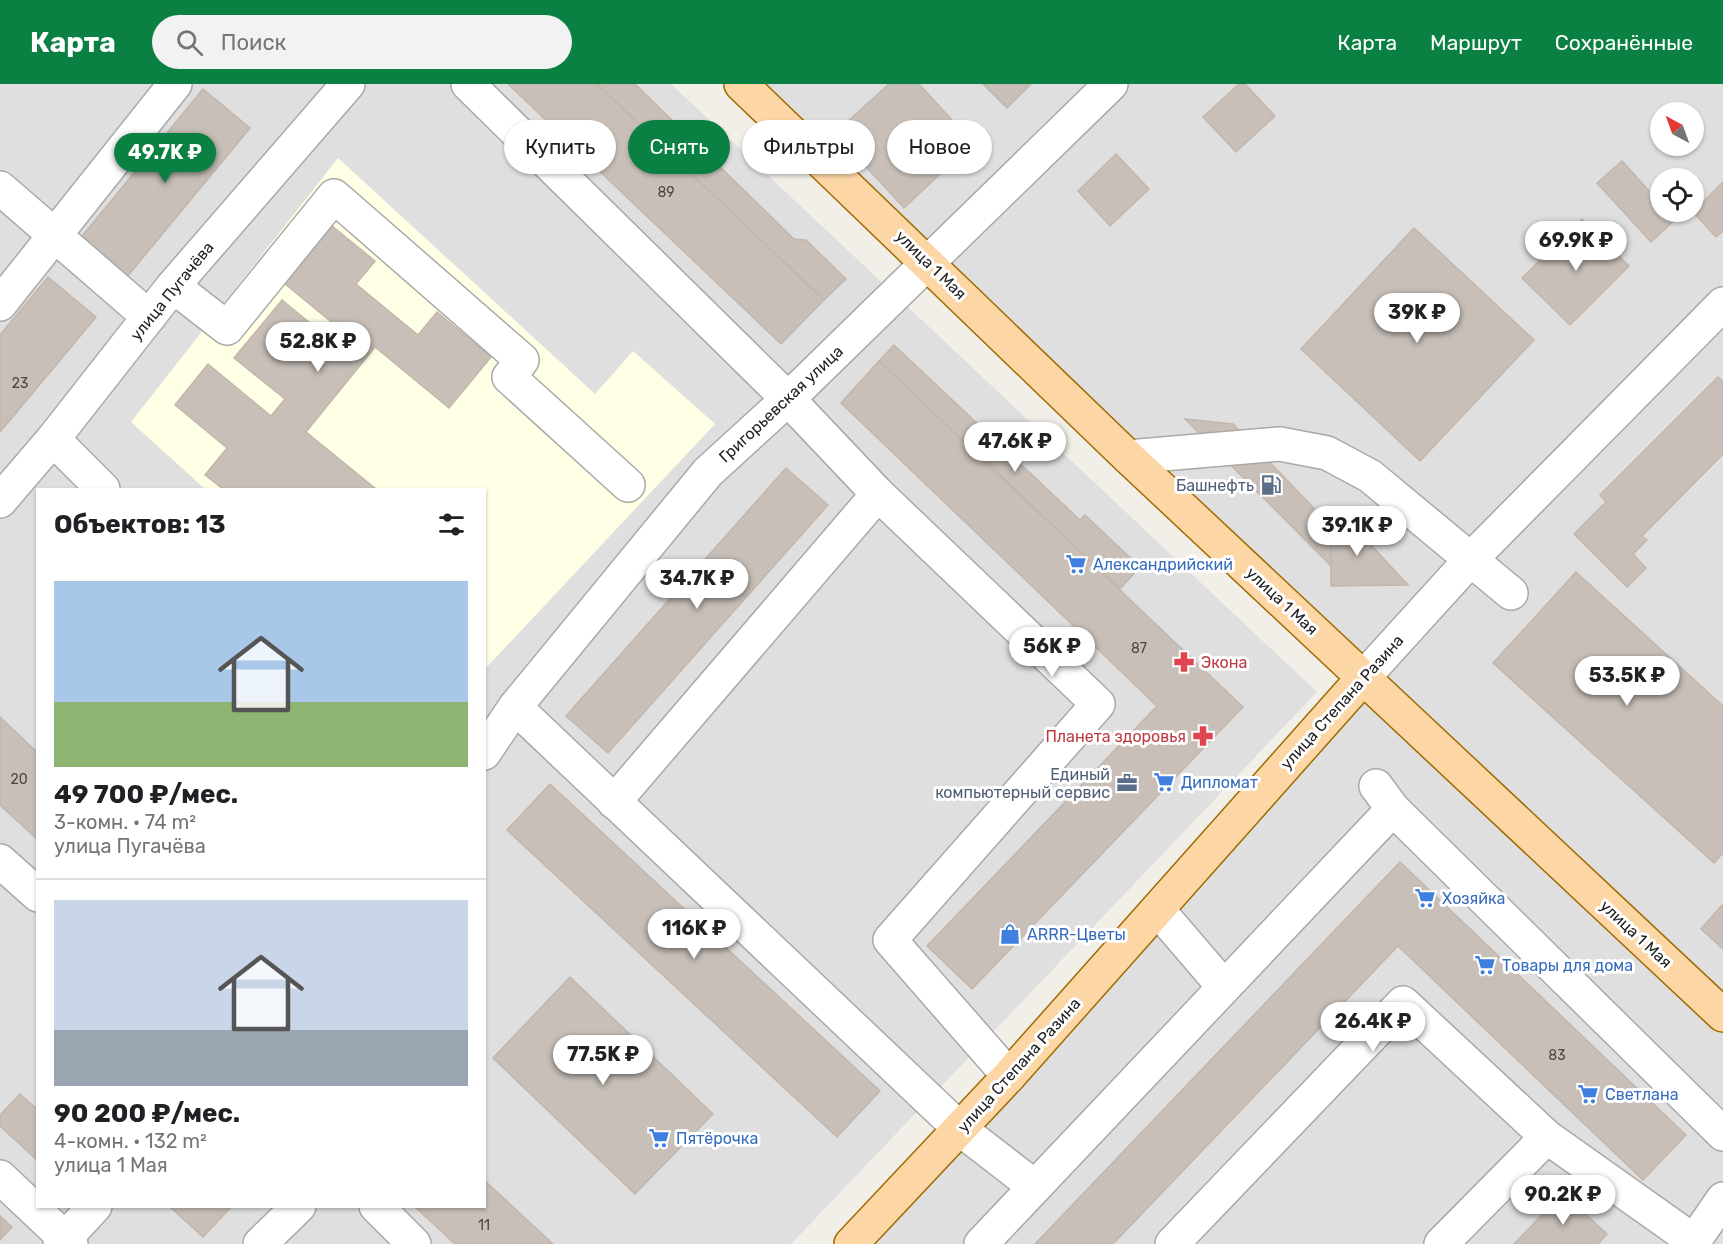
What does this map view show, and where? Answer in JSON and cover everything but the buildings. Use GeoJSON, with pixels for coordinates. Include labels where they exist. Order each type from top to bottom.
{"type":"FeatureCollection","features":[{"type":"Feature","properties":{"kind":"main road","name":"улица 1 Мая"},"geometry":{"type":"LineString","coordinates":[[741,84],[1128,457],[1723,1015]]}},
{"type":"Feature","properties":{"kind":"main road","name":"улица Степана Разина"},"geometry":{"type":"LineString","coordinates":[[851,1244],[1009,1076],[1363,678]]}},
{"type":"Feature","properties":{"kind":"street"},"geometry":{"type":"LineString","coordinates":[[0,303],[175,84]]}},
{"type":"Feature","properties":{"kind":"street","name":"улица Пугачёва"},"geometry":{"type":"LineString","coordinates":[[0,501],[53,439],[173,286],[348,84]]}},
{"type":"Feature","properties":{"kind":"street"},"geometry":{"type":"LineString","coordinates":[[468,84],[788,399],[878,494],[1098,704],[890,940],[1009,1076]]}},
{"type":"Feature","properties":{"kind":"street","name":"Григорьевская улица"},"geometry":{"type":"LineString","coordinates":[[486,750],[515,706],[708,472],[788,399],[1111,84]]}},
{"type":"Feature","properties":{"kind":"street"},"geometry":{"type":"LineString","coordinates":[[0,188],[149,317]]}},
{"type":"Feature","properties":{"kind":"street"},"geometry":{"type":"LineString","coordinates":[[173,286],[227,328],[334,196],[522,360],[508,377],[628,485]]}},
{"type":"Feature","properties":{"kind":"street","name":"улица Степана Разина"},"geometry":{"type":"LineString","coordinates":[[1363,678],[1472,558],[1723,304]]}},
{"type":"Feature","properties":{"kind":"street"},"geometry":{"type":"LineString","coordinates":[[53,439],[102,488]]}},
{"type":"Feature","properties":{"kind":"street"},"geometry":{"type":"LineString","coordinates":[[1128,457],[1280,444],[1327,453],[1370,476],[1472,558],[1511,593]]}},
{"type":"Feature","properties":{"kind":"street"},"geometry":{"type":"LineString","coordinates":[[614,802],[878,494]]}},
{"type":"Feature","properties":{"kind":"street"},"geometry":{"type":"LineString","coordinates":[[515,706],[960,1129],[1035,1188]]}},
{"type":"Feature","properties":{"kind":"street"},"geometry":{"type":"LineString","coordinates":[[981,1244],[1224,987],[1384,797],[1723,1134]]}},
{"type":"Feature","properties":{"kind":"street"},"geometry":{"type":"LineString","coordinates":[[0,861],[36,893]]}},
{"type":"Feature","properties":{"kind":"street"},"geometry":{"type":"LineString","coordinates":[[1158,910],[1224,987]]}},
{"type":"Feature","properties":{"kind":"street"},"geometry":{"type":"LineString","coordinates":[[1172,1244],[1403,1003],[1547,1137],[1694,1243],[1723,1198]]}},
{"type":"Feature","properties":{"kind":"street"},"geometry":{"type":"LineString","coordinates":[[1441,1244],[1547,1137]]}},
{"type":"Feature","properties":{"kind":"street"},"geometry":{"type":"LineString","coordinates":[[0,1176],[65,1242],[93,1208]]}},
{"type":"Feature","properties":{"kind":"street"},"geometry":{"type":"LineString","coordinates":[[260,1244],[297,1208]]}},
{"type":"Feature","properties":{"kind":"street"},"geometry":{"type":"LineString","coordinates":[[378,1208],[414,1244]]}},
{"type":"Feature","properties":{"kind":"shaded area"},"geometry":{"type":"Polygon","coordinates":[[[0,84],[671,84],[709,120],[628,120],[628,174],[730,174],[730,140],[742,151],[742,174],[767,174],[1317,692],[791,1244],[0,1244],[0,84]]]}},
{"type":"Feature","properties":{"kind":"shaded area"},"geometry":{"type":"Polygon","coordinates":[[[742,84],[1723,84],[1723,1244],[862,1244],[1363,678],[836,174],[875,174],[875,120],[780,120],[742,84]]]}},
{"type":"Feature","properties":{"kind":"shaded area"},"geometry":{"type":"Polygon","coordinates":[[[338,158],[595,394],[633,351],[715,424],[486,668],[486,488],[204,488],[131,422],[338,158]]]}},
{"type":"Feature","properties":{"kind":"place","name":"Башнефть"},"geometry":{"type":"Point","coordinates":[1271,485]}},
{"type":"Feature","properties":{"kind":"place","name":"Александрийский"},"geometry":{"type":"Point","coordinates":[1076,564]}},
{"type":"Feature","properties":{"kind":"place","name":"Экона"},"geometry":{"type":"Point","coordinates":[1184,662]}},
{"type":"Feature","properties":{"kind":"place","name":"Планета здоровья"},"geometry":{"type":"Point","coordinates":[1203,736]}},
{"type":"Feature","properties":{"kind":"place","name":"Дипломат"},"geometry":{"type":"Point","coordinates":[1164,782]}},
{"type":"Feature","properties":{"kind":"place","name":"Единый компьютерный сервис"},"geometry":{"type":"Point","coordinates":[1127,783]}},
{"type":"Feature","properties":{"kind":"place","name":"Хозяйка"},"geometry":{"type":"Point","coordinates":[1425,898]}},
{"type":"Feature","properties":{"kind":"place","name":"ARRR-Цветы"},"geometry":{"type":"Point","coordinates":[1010,934]}},
{"type":"Feature","properties":{"kind":"place","name":"Товары для дома"},"geometry":{"type":"Point","coordinates":[1485,965]}},
{"type":"Feature","properties":{"kind":"place","name":"Светлана"},"geometry":{"type":"Point","coordinates":[1588,1094]}},
{"type":"Feature","properties":{"kind":"place","name":"Пятёрочка"},"geometry":{"type":"Point","coordinates":[659,1138]}}]}
